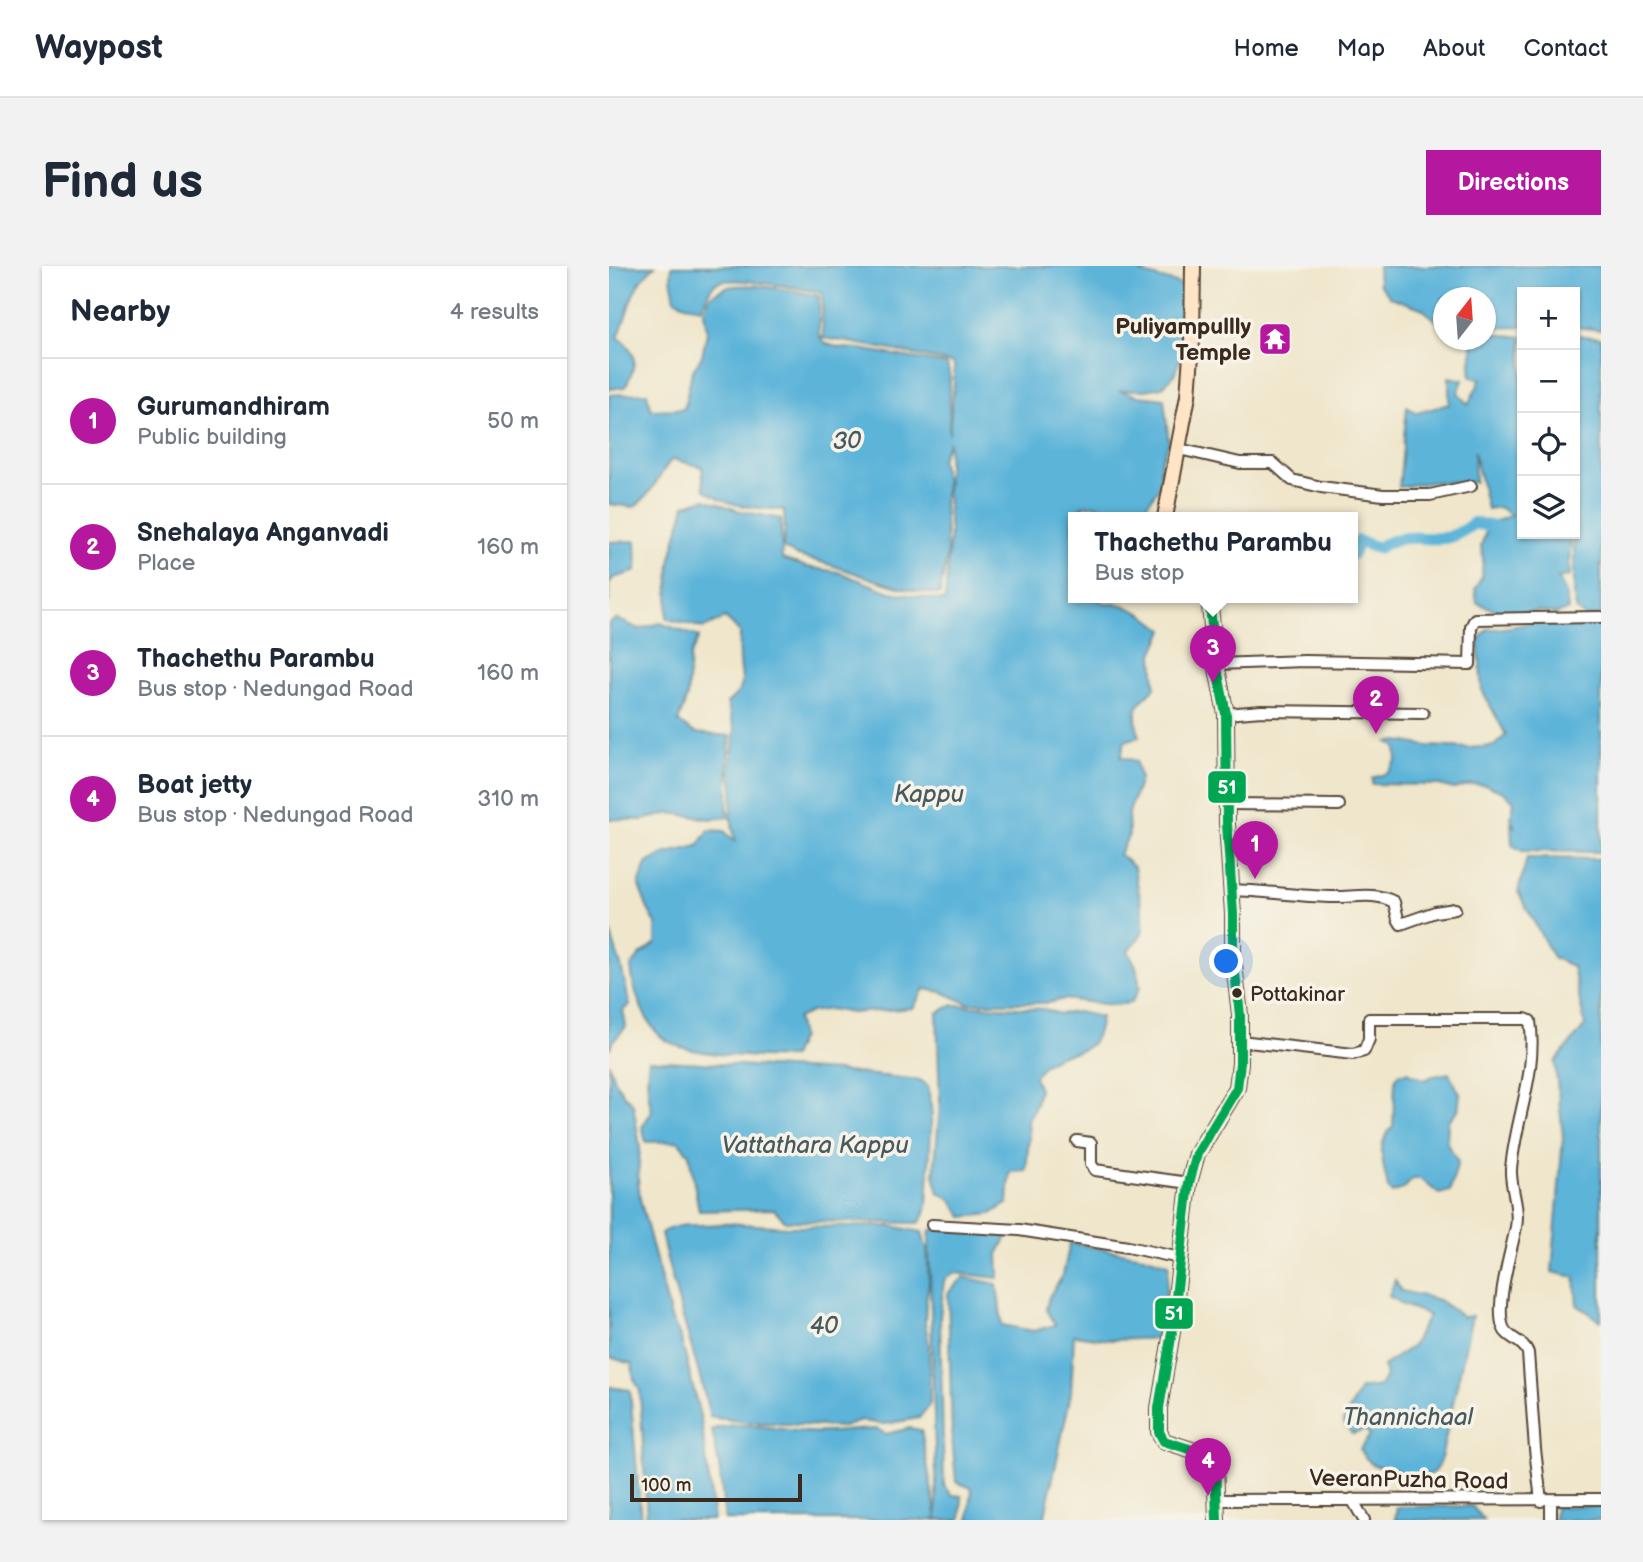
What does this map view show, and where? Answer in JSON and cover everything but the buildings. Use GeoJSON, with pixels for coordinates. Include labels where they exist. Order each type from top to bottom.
{"type":"FeatureCollection","features":[{"type":"Feature","properties":{"kind":"main road"},"geometry":{"type":"LineString","coordinates":[[1166,512],[1188,396],[1193,266]]}},
{"type":"Feature","properties":{"kind":"main road"},"geometry":{"type":"LineString","coordinates":[[1210,603],[1216,664],[1226,714],[1233,956],[1240,1015],[1240,1041],[1237,1088],[1197,1154],[1189,1182],[1172,1332],[1159,1408],[1159,1432],[1164,1441],[1208,1455],[1215,1462],[1217,1520]]}},
{"type":"Feature","properties":{"kind":"street"},"geometry":{"type":"LineString","coordinates":[[1179,449],[1240,463],[1273,463],[1291,480],[1383,495],[1430,495],[1471,486]]}},
{"type":"Feature","properties":{"kind":"street"},"geometry":{"type":"LineString","coordinates":[[1216,664],[1470,664],[1471,627],[1475,619],[1601,617]]}},
{"type":"Feature","properties":{"kind":"street"},"geometry":{"type":"LineString","coordinates":[[1226,714],[1261,710],[1423,713]]}},
{"type":"Feature","properties":{"kind":"street"},"geometry":{"type":"LineString","coordinates":[[1227,804],[1339,805]]}},
{"type":"Feature","properties":{"kind":"street"},"geometry":{"type":"LineString","coordinates":[[1232,890],[1332,898],[1372,895],[1387,898],[1394,902],[1401,924],[1435,912],[1455,909]]}},
{"type":"Feature","properties":{"kind":"street"},"geometry":{"type":"LineString","coordinates":[[1240,1041],[1353,1054],[1364,1051],[1369,1039],[1369,1019],[1530,1021],[1530,1069],[1511,1172],[1517,1201],[1516,1222],[1503,1285],[1502,1326],[1524,1345],[1528,1353],[1535,1448],[1551,1520]]}},
{"type":"Feature","properties":{"kind":"street"},"geometry":{"type":"LineString","coordinates":[[1077,1142],[1091,1143],[1091,1164],[1095,1170],[1189,1182]]}},
{"type":"Feature","properties":{"kind":"street"},"geometry":{"type":"LineString","coordinates":[[932,1225],[1019,1230],[1180,1258]]}},
{"type":"Feature","properties":{"kind":"street"},"geometry":{"type":"LineString","coordinates":[[1352,1499],[1364,1520]]}},
{"type":"Feature","properties":{"kind":"street","name":"VeeranPuzha Road"},"geometry":{"type":"LineString","coordinates":[[1216,1500],[1601,1499]]}},
{"type":"Feature","properties":{"kind":"water"},"geometry":{"type":"Polygon","coordinates":[[[609,266],[655,266],[635,291],[618,337],[633,354],[632,372],[625,387],[609,389],[609,266]]]}},
{"type":"Feature","properties":{"kind":"water","name":"Kappu"},"geometry":{"type":"Polygon","coordinates":[[[672,266],[1157,266],[1141,273],[1180,284],[1185,297],[1179,342],[1180,359],[1174,375],[1162,387],[1119,390],[1138,396],[1164,399],[1169,443],[1161,461],[1160,486],[1146,506],[1106,512],[1097,505],[1081,506],[1086,512],[1068,512],[1068,603],[1123,605],[1143,614],[1164,630],[1153,654],[1155,688],[1137,709],[1139,737],[1125,741],[1121,757],[1136,761],[1140,779],[1128,816],[1129,835],[1119,854],[1134,867],[1143,919],[1142,933],[1128,951],[1136,966],[1140,987],[1131,1003],[1112,1005],[1064,999],[1048,1003],[967,1003],[942,992],[924,989],[913,1008],[851,1013],[830,1009],[811,1012],[797,1018],[801,1037],[792,1057],[729,1055],[680,1047],[661,1036],[647,1019],[638,998],[631,967],[640,955],[656,943],[656,924],[639,886],[646,864],[664,854],[698,846],[709,830],[724,831],[735,841],[731,817],[711,819],[671,813],[643,820],[609,819],[609,623],[617,619],[639,629],[660,623],[699,637],[690,656],[687,697],[678,722],[695,733],[731,736],[727,812],[731,814],[733,788],[730,772],[735,730],[727,703],[742,685],[740,632],[725,618],[704,628],[667,619],[670,562],[685,505],[705,499],[740,511],[781,519],[782,559],[807,567],[838,572],[890,592],[945,601],[950,533],[947,492],[949,441],[941,459],[946,482],[944,502],[947,554],[940,594],[896,586],[789,552],[783,548],[784,510],[742,506],[714,496],[704,489],[702,467],[672,459],[646,497],[634,507],[609,504],[609,395],[647,393],[651,410],[684,409],[692,372],[702,356],[707,332],[704,312],[710,296],[725,288],[759,286],[819,296],[819,335],[824,343],[840,348],[947,364],[950,378],[949,434],[954,363],[823,338],[822,293],[770,284],[719,282],[708,293],[702,308],[685,305],[675,299],[672,266]]]}},
{"type":"Feature","properties":{"kind":"water"},"geometry":{"type":"Polygon","coordinates":[[[1378,266],[1601,266],[1601,330],[1580,328],[1580,287],[1517,287],[1517,327],[1496,328],[1496,287],[1433,287],[1433,318],[1421,308],[1390,297],[1379,284],[1378,266]]]}},
{"type":"Feature","properties":{"kind":"water"},"geometry":{"type":"Polygon","coordinates":[[[1496,334],[1517,336],[1517,539],[1571,539],[1570,576],[1558,577],[1566,593],[1568,610],[1555,614],[1540,611],[1504,613],[1477,603],[1475,590],[1482,576],[1481,546],[1488,525],[1511,515],[1499,507],[1487,509],[1474,451],[1475,482],[1432,482],[1399,487],[1407,407],[1417,413],[1449,404],[1449,377],[1463,380],[1458,393],[1468,405],[1481,379],[1471,377],[1472,350],[1496,350],[1496,334]]]}},
{"type":"Feature","properties":{"kind":"water"},"geometry":{"type":"Polygon","coordinates":[[[1580,336],[1601,338],[1601,615],[1586,617],[1577,611],[1574,598],[1574,539],[1580,539],[1580,336]]]}},
{"type":"Feature","properties":{"kind":"water"},"geometry":{"type":"Polygon","coordinates":[[[636,541],[635,572],[613,578],[609,585],[609,542],[636,541]]]}},
{"type":"Feature","properties":{"kind":"water"},"geometry":{"type":"Polygon","coordinates":[[[1601,619],[1601,852],[1522,851],[1512,845],[1511,823],[1515,828],[1511,817],[1514,801],[1503,792],[1486,785],[1472,784],[1454,789],[1439,785],[1372,784],[1372,778],[1388,773],[1397,760],[1396,747],[1388,742],[1469,748],[1494,746],[1506,735],[1482,690],[1478,640],[1488,629],[1601,619]]]}},
{"type":"Feature","properties":{"kind":"water"},"geometry":{"type":"Polygon","coordinates":[[[1527,858],[1601,859],[1601,1321],[1577,1305],[1575,1277],[1552,1272],[1563,1137],[1555,1062],[1585,1026],[1573,967],[1553,957],[1518,892],[1527,858]]]}},
{"type":"Feature","properties":{"kind":"water"},"geometry":{"type":"Polygon","coordinates":[[[609,928],[630,1005],[623,1010],[626,1027],[613,1041],[609,1050],[609,928]]]}},
{"type":"Feature","properties":{"kind":"water"},"geometry":{"type":"Polygon","coordinates":[[[953,1005],[1044,1009],[1059,1014],[1078,1012],[1101,1017],[1098,1032],[1088,1047],[1055,1058],[1044,1065],[1034,1077],[1039,1089],[1036,1104],[1028,1120],[1026,1171],[1010,1172],[1008,1203],[991,1214],[963,1217],[951,1199],[939,1193],[934,1175],[940,1105],[937,1013],[953,1005]]]}},
{"type":"Feature","properties":{"kind":"water","name":"Vattathara Kappu"},"geometry":{"type":"Polygon","coordinates":[[[649,1060],[837,1071],[920,1080],[928,1086],[932,1112],[927,1206],[924,1216],[919,1223],[785,1221],[774,1209],[699,1211],[689,1154],[678,1141],[646,1142],[642,1127],[652,1111],[647,1086],[649,1060]]]}},
{"type":"Feature","properties":{"kind":"water"},"geometry":{"type":"Polygon","coordinates":[[[609,1063],[614,1080],[633,1104],[640,1147],[640,1199],[671,1318],[681,1339],[701,1420],[714,1520],[647,1520],[640,1391],[634,1379],[632,1364],[609,1357],[609,1063]]]}},
{"type":"Feature","properties":{"kind":"water"},"geometry":{"type":"Polygon","coordinates":[[[1407,1072],[1425,1080],[1449,1073],[1460,1094],[1458,1110],[1448,1121],[1447,1143],[1458,1162],[1450,1191],[1439,1194],[1421,1179],[1413,1179],[1403,1189],[1392,1193],[1388,1188],[1382,1148],[1387,1133],[1393,1126],[1395,1081],[1398,1074],[1407,1072]]]}},
{"type":"Feature","properties":{"kind":"water","name":"40"},"geometry":{"type":"Polygon","coordinates":[[[726,1223],[788,1227],[892,1226],[922,1232],[927,1251],[929,1282],[925,1323],[929,1345],[930,1404],[919,1418],[885,1424],[861,1421],[843,1427],[745,1422],[710,1417],[661,1233],[685,1225],[726,1223]]]}},
{"type":"Feature","properties":{"kind":"water"},"geometry":{"type":"Polygon","coordinates":[[[941,1228],[988,1232],[1007,1237],[998,1254],[999,1278],[955,1273],[944,1280],[940,1318],[944,1485],[952,1495],[962,1496],[961,1520],[725,1520],[712,1430],[732,1425],[814,1432],[877,1429],[886,1434],[910,1428],[921,1430],[937,1519],[929,1240],[930,1230],[941,1228]]]}},
{"type":"Feature","properties":{"kind":"water"},"geometry":{"type":"Polygon","coordinates":[[[1070,1243],[1143,1256],[1169,1264],[1161,1338],[1110,1340],[1074,1335],[1071,1393],[1044,1520],[969,1520],[972,1488],[956,1482],[948,1293],[964,1277],[997,1284],[1002,1325],[1034,1331],[1055,1325],[1046,1309],[1049,1297],[1063,1275],[1070,1243]]]}},
{"type":"Feature","properties":{"kind":"water","name":"Thannichaal"},"geometry":{"type":"Polygon","coordinates":[[[1395,1280],[1401,1291],[1439,1300],[1463,1317],[1472,1316],[1440,1463],[1433,1473],[1421,1477],[1373,1465],[1360,1449],[1370,1435],[1365,1430],[1352,1434],[1343,1422],[1360,1389],[1380,1386],[1386,1376],[1383,1366],[1412,1346],[1429,1315],[1403,1305],[1389,1296],[1395,1280]]]}},
{"type":"Feature","properties":{"kind":"water"},"geometry":{"type":"Polygon","coordinates":[[[609,1387],[630,1390],[641,1520],[609,1520],[609,1387]]]}},
{"type":"Feature","properties":{"kind":"water"},"geometry":{"type":"Polygon","coordinates":[[[1601,1505],[1601,1520],[1554,1520],[1555,1507],[1601,1505]]]}},
{"type":"Feature","properties":{"kind":"water"},"geometry":{"type":"Polygon","coordinates":[[[1472,1506],[1484,1520],[1395,1520],[1397,1507],[1472,1506]]]}},
{"type":"Feature","properties":{"kind":"waterway"},"geometry":{"type":"LineString","coordinates":[[1358,541],[1378,548],[1402,538],[1448,537],[1460,533],[1474,523],[1499,528]]}},
{"type":"Feature","properties":{"kind":"transit line","name":"51"},"geometry":{"type":"LineString","coordinates":[[1210,603],[1216,664],[1226,714],[1227,824],[1233,956],[1240,1015],[1240,1063],[1237,1088],[1197,1154],[1189,1183],[1172,1332],[1159,1408],[1159,1432],[1164,1441],[1208,1455],[1215,1462],[1217,1520]]}},
{"type":"Feature","properties":{"kind":"place","name":"Puliyampullly Temple"},"geometry":{"type":"Point","coordinates":[1275,339]}},
{"type":"Feature","properties":{"kind":"place","name":"Thachethu Parambu"},"geometry":{"type":"Point","coordinates":[1213,683]}},
{"type":"Feature","properties":{"kind":"place","name":"Snehalaya Anganvadi"},"geometry":{"type":"Point","coordinates":[1376,734]}},
{"type":"Feature","properties":{"kind":"place","name":"Gurumandhiram"},"geometry":{"type":"Point","coordinates":[1255,879]}},
{"type":"Feature","properties":{"kind":"place","name":"Pottakinar"},"geometry":{"type":"Point","coordinates":[1237,993]}},
{"type":"Feature","properties":{"kind":"place","name":"Boat jetty"},"geometry":{"type":"Point","coordinates":[1208,1496]}},
{"type":"Feature","properties":{"kind":"water label","name":"30"},"geometry":{"type":"Point","coordinates":[847,441]}}]}
